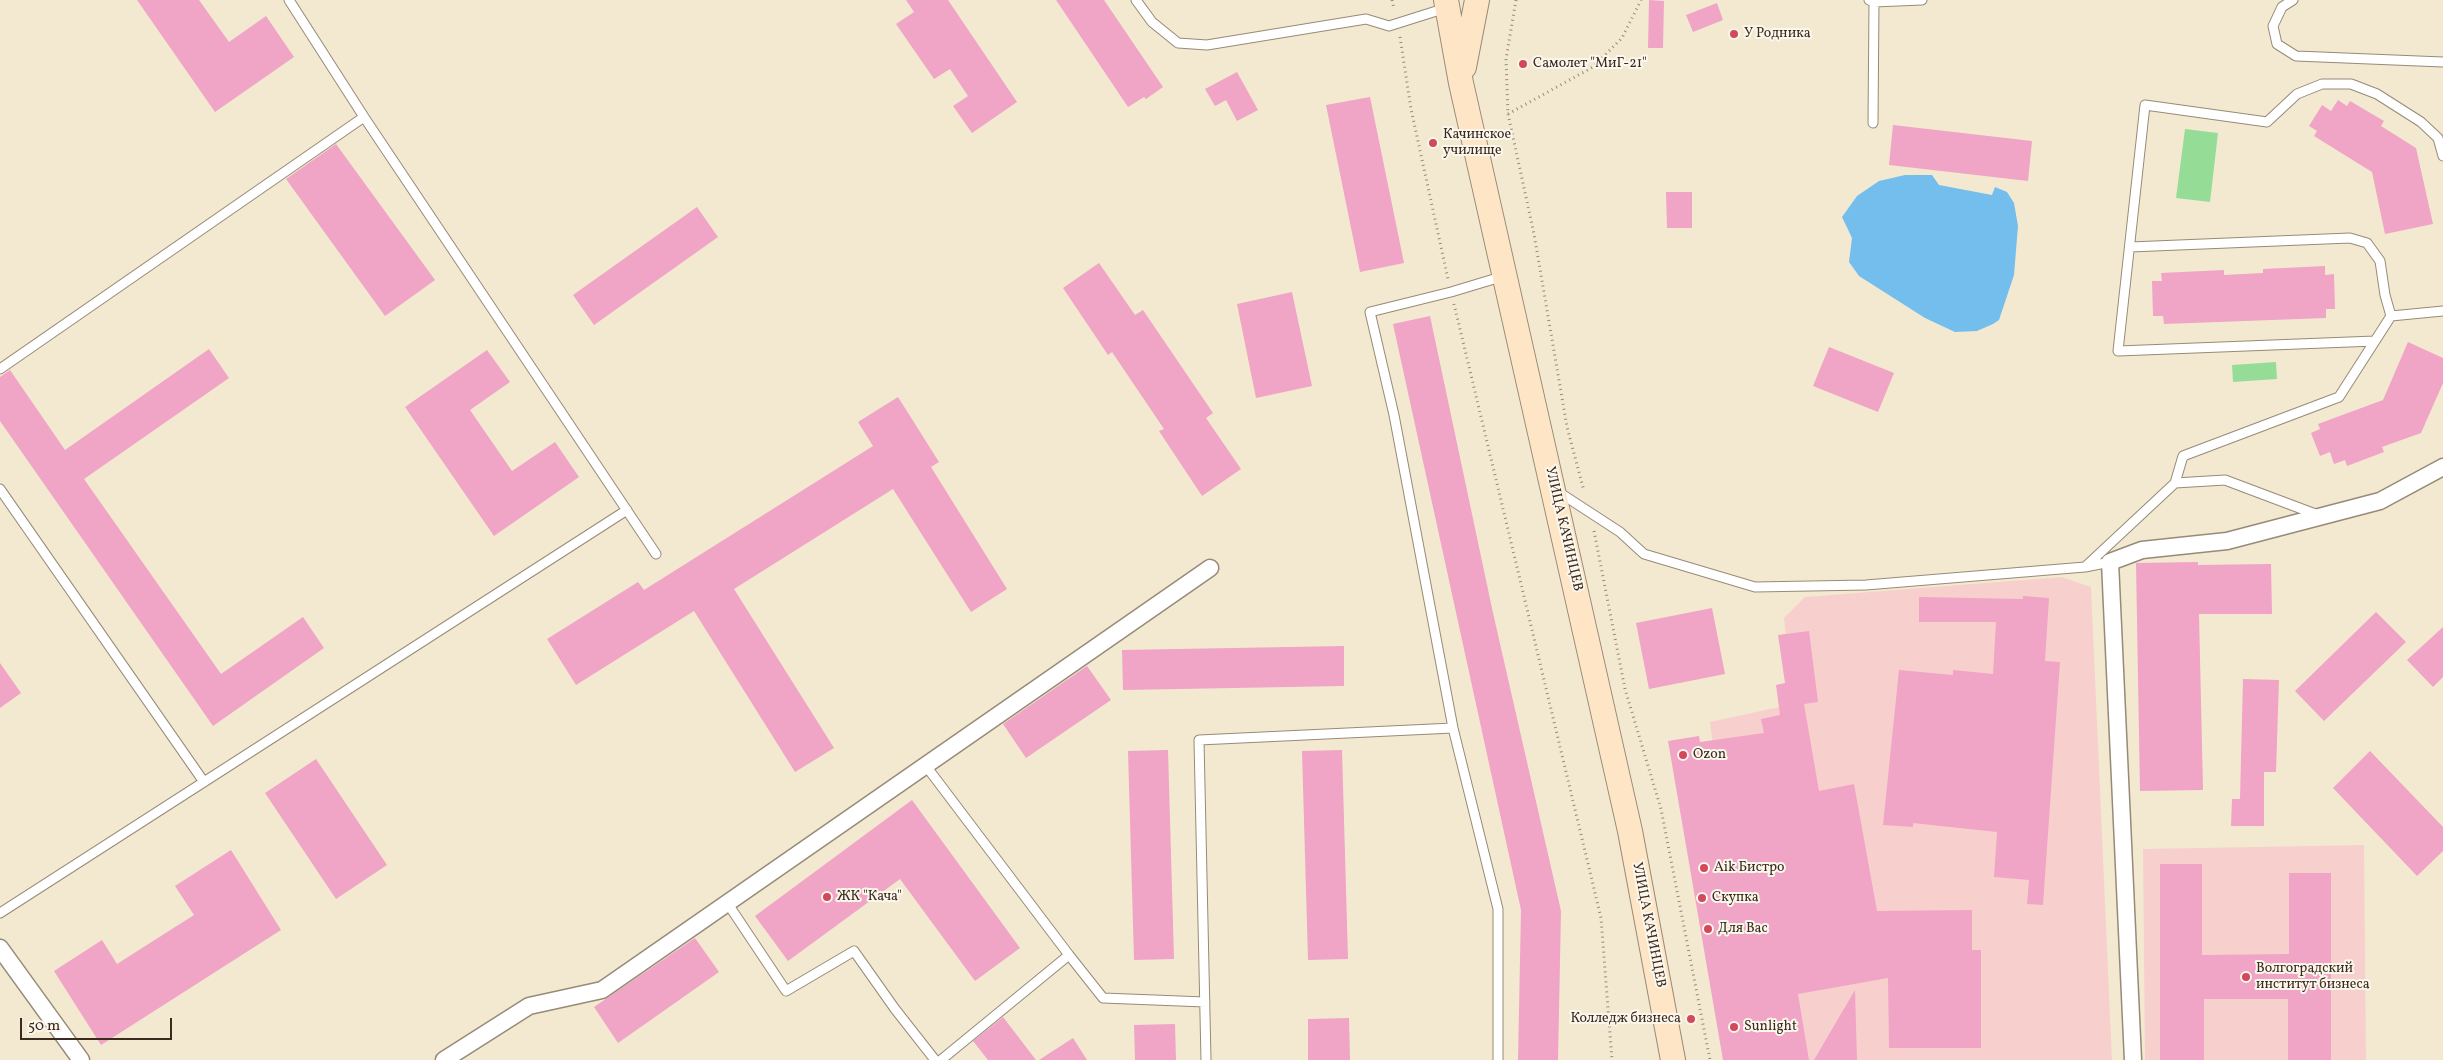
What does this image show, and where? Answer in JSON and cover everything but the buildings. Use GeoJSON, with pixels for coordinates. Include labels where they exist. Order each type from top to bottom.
{"type":"FeatureCollection","features":[{"type":"Feature","properties":{"kind":"main road","name":"УЛИЦА КАЧИНЦЕВ"},"geometry":{"type":"LineString","coordinates":[[1477,0],[1461,83],[1630,830],[1673,1060]]}},
{"type":"Feature","properties":{"kind":"main road"},"geometry":{"type":"LineString","coordinates":[[1447,4],[1461,83]]}},
{"type":"Feature","properties":{"kind":"street"},"geometry":{"type":"LineString","coordinates":[[2133,1060],[2110,562],[2142,550],[2228,541],[2380,501],[2441,465]]}},
{"type":"Feature","properties":{"kind":"street"},"geometry":{"type":"LineString","coordinates":[[444,1060],[529,1006],[602,990],[1210,568]]}},
{"type":"Feature","properties":{"kind":"street"},"geometry":{"type":"LineString","coordinates":[[0,948],[81,1060]]}},
{"type":"Feature","properties":{"kind":"lane"},"geometry":{"type":"LineString","coordinates":[[289,0],[364,117],[656,554]]}},
{"type":"Feature","properties":{"kind":"lane"},"geometry":{"type":"LineString","coordinates":[[1136,0],[1152,22],[1178,43],[1207,45],[1366,19],[1389,26],[1447,4]]}},
{"type":"Feature","properties":{"kind":"lane"},"geometry":{"type":"LineString","coordinates":[[1873,123],[1872,1],[1922,0]]}},
{"type":"Feature","properties":{"kind":"lane"},"geometry":{"type":"LineString","coordinates":[[2293,0],[2282,7],[2272,26],[2277,44],[2296,56],[2443,62]]}},
{"type":"Feature","properties":{"kind":"lane"},"geometry":{"type":"LineString","coordinates":[[2375,341],[2118,351],[2145,105],[2268,122],[2297,94],[2322,84],[2351,84],[2377,94],[2421,122],[2438,138],[2443,156]]}},
{"type":"Feature","properties":{"kind":"lane"},"geometry":{"type":"LineString","coordinates":[[0,369],[364,117]]}},
{"type":"Feature","properties":{"kind":"lane"},"geometry":{"type":"LineString","coordinates":[[2085,567],[2175,484],[2183,456],[2340,397],[2391,316],[2385,295],[2380,261],[2367,243],[2350,238],[2130,247]]}},
{"type":"Feature","properties":{"kind":"lane"},"geometry":{"type":"LineString","coordinates":[[1498,1060],[1498,909],[1453,728],[1394,415],[1370,312],[1451,292],[1505,276]]}},
{"type":"Feature","properties":{"kind":"lane"},"geometry":{"type":"LineString","coordinates":[[2391,316],[2443,311]]}},
{"type":"Feature","properties":{"kind":"lane"},"geometry":{"type":"LineString","coordinates":[[2175,484],[2225,480],[2322,516]]}},
{"type":"Feature","properties":{"kind":"lane"},"geometry":{"type":"LineString","coordinates":[[0,489],[204,782]]}},
{"type":"Feature","properties":{"kind":"lane"},"geometry":{"type":"LineString","coordinates":[[1554,489],[1620,532],[1644,554],[1755,587],[1866,585],[2085,567],[2110,562]]}},
{"type":"Feature","properties":{"kind":"lane"},"geometry":{"type":"LineString","coordinates":[[0,914],[627,510]]}},
{"type":"Feature","properties":{"kind":"lane"},"geometry":{"type":"LineString","coordinates":[[1206,1060],[1199,740],[1453,728]]}},
{"type":"Feature","properties":{"kind":"lane"},"geometry":{"type":"LineString","coordinates":[[926,766],[1103,998],[1205,1002]]}},
{"type":"Feature","properties":{"kind":"lane"},"geometry":{"type":"LineString","coordinates":[[728,904],[786,991],[854,951],[895,1009],[936,1060]]}},
{"type":"Feature","properties":{"kind":"lane"},"geometry":{"type":"LineString","coordinates":[[941,1060],[1069,955]]}},
{"type":"Feature","properties":{"kind":"path"},"geometry":{"type":"LineString","coordinates":[[1516,0],[1506,59],[1508,114],[1534,234],[1567,426],[1590,512],[1625,689],[1661,809],[1710,1060]]}},
{"type":"Feature","properties":{"kind":"path"},"geometry":{"type":"LineString","coordinates":[[1508,114],[1593,67],[1622,38],[1641,0]]}},
{"type":"Feature","properties":{"kind":"path"},"geometry":{"type":"LineString","coordinates":[[1397,23],[1411,109],[1451,292],[1601,918],[1612,1060]]}},
{"type":"Feature","properties":{"kind":"shaded area"},"geometry":{"type":"Polygon","coordinates":[[[2062,577],[2091,587],[2112,1060],[1752,1060],[1710,722],[1793,704],[1784,618],[1805,597],[2062,577]]]}},
{"type":"Feature","properties":{"kind":"shaded area"},"geometry":{"type":"Polygon","coordinates":[[[2364,845],[2366,1060],[2145,1060],[2143,849],[2364,845]]]}},
{"type":"Feature","properties":{"kind":"green space"},"geometry":{"type":"Polygon","coordinates":[[[2185,129],[2218,133],[2210,202],[2176,198],[2185,129]]]}},
{"type":"Feature","properties":{"kind":"green space"},"geometry":{"type":"Polygon","coordinates":[[[2276,362],[2277,379],[2233,382],[2232,365],[2276,362]]]}},
{"type":"Feature","properties":{"kind":"water"},"geometry":{"type":"Polygon","coordinates":[[[1905,175],[1932,175],[1939,185],[1992,195],[1995,187],[2007,192],[2014,203],[2018,226],[2014,275],[1999,320],[1993,324],[1977,331],[1955,332],[1925,318],[1859,276],[1849,262],[1852,238],[1842,217],[1857,196],[1879,181],[1905,175]]]}},
{"type":"Feature","properties":{"kind":"place","name":"У Родника"},"geometry":{"type":"Point","coordinates":[1734,34]}},
{"type":"Feature","properties":{"kind":"place","name":"Самолет \"МиГ-21\""},"geometry":{"type":"Point","coordinates":[1523,64]}},
{"type":"Feature","properties":{"kind":"place","name":"Качинское училище"},"geometry":{"type":"Point","coordinates":[1433,143]}},
{"type":"Feature","properties":{"kind":"place","name":"Ozon"},"geometry":{"type":"Point","coordinates":[1683,755]}},
{"type":"Feature","properties":{"kind":"place","name":"Aik Бистро"},"geometry":{"type":"Point","coordinates":[1704,868]}},
{"type":"Feature","properties":{"kind":"place","name":"ЖК \"Кача\""},"geometry":{"type":"Point","coordinates":[827,897]}},
{"type":"Feature","properties":{"kind":"place","name":"Скупка"},"geometry":{"type":"Point","coordinates":[1702,898]}},
{"type":"Feature","properties":{"kind":"place","name":"Для Вас"},"geometry":{"type":"Point","coordinates":[1708,929]}},
{"type":"Feature","properties":{"kind":"place","name":"Волгоградский институт бизнеса"},"geometry":{"type":"Point","coordinates":[2246,977]}},
{"type":"Feature","properties":{"kind":"place","name":"Колледж бизнеса"},"geometry":{"type":"Point","coordinates":[1691,1019]}},
{"type":"Feature","properties":{"kind":"place","name":"Sunlight"},"geometry":{"type":"Point","coordinates":[1734,1027]}}]}
